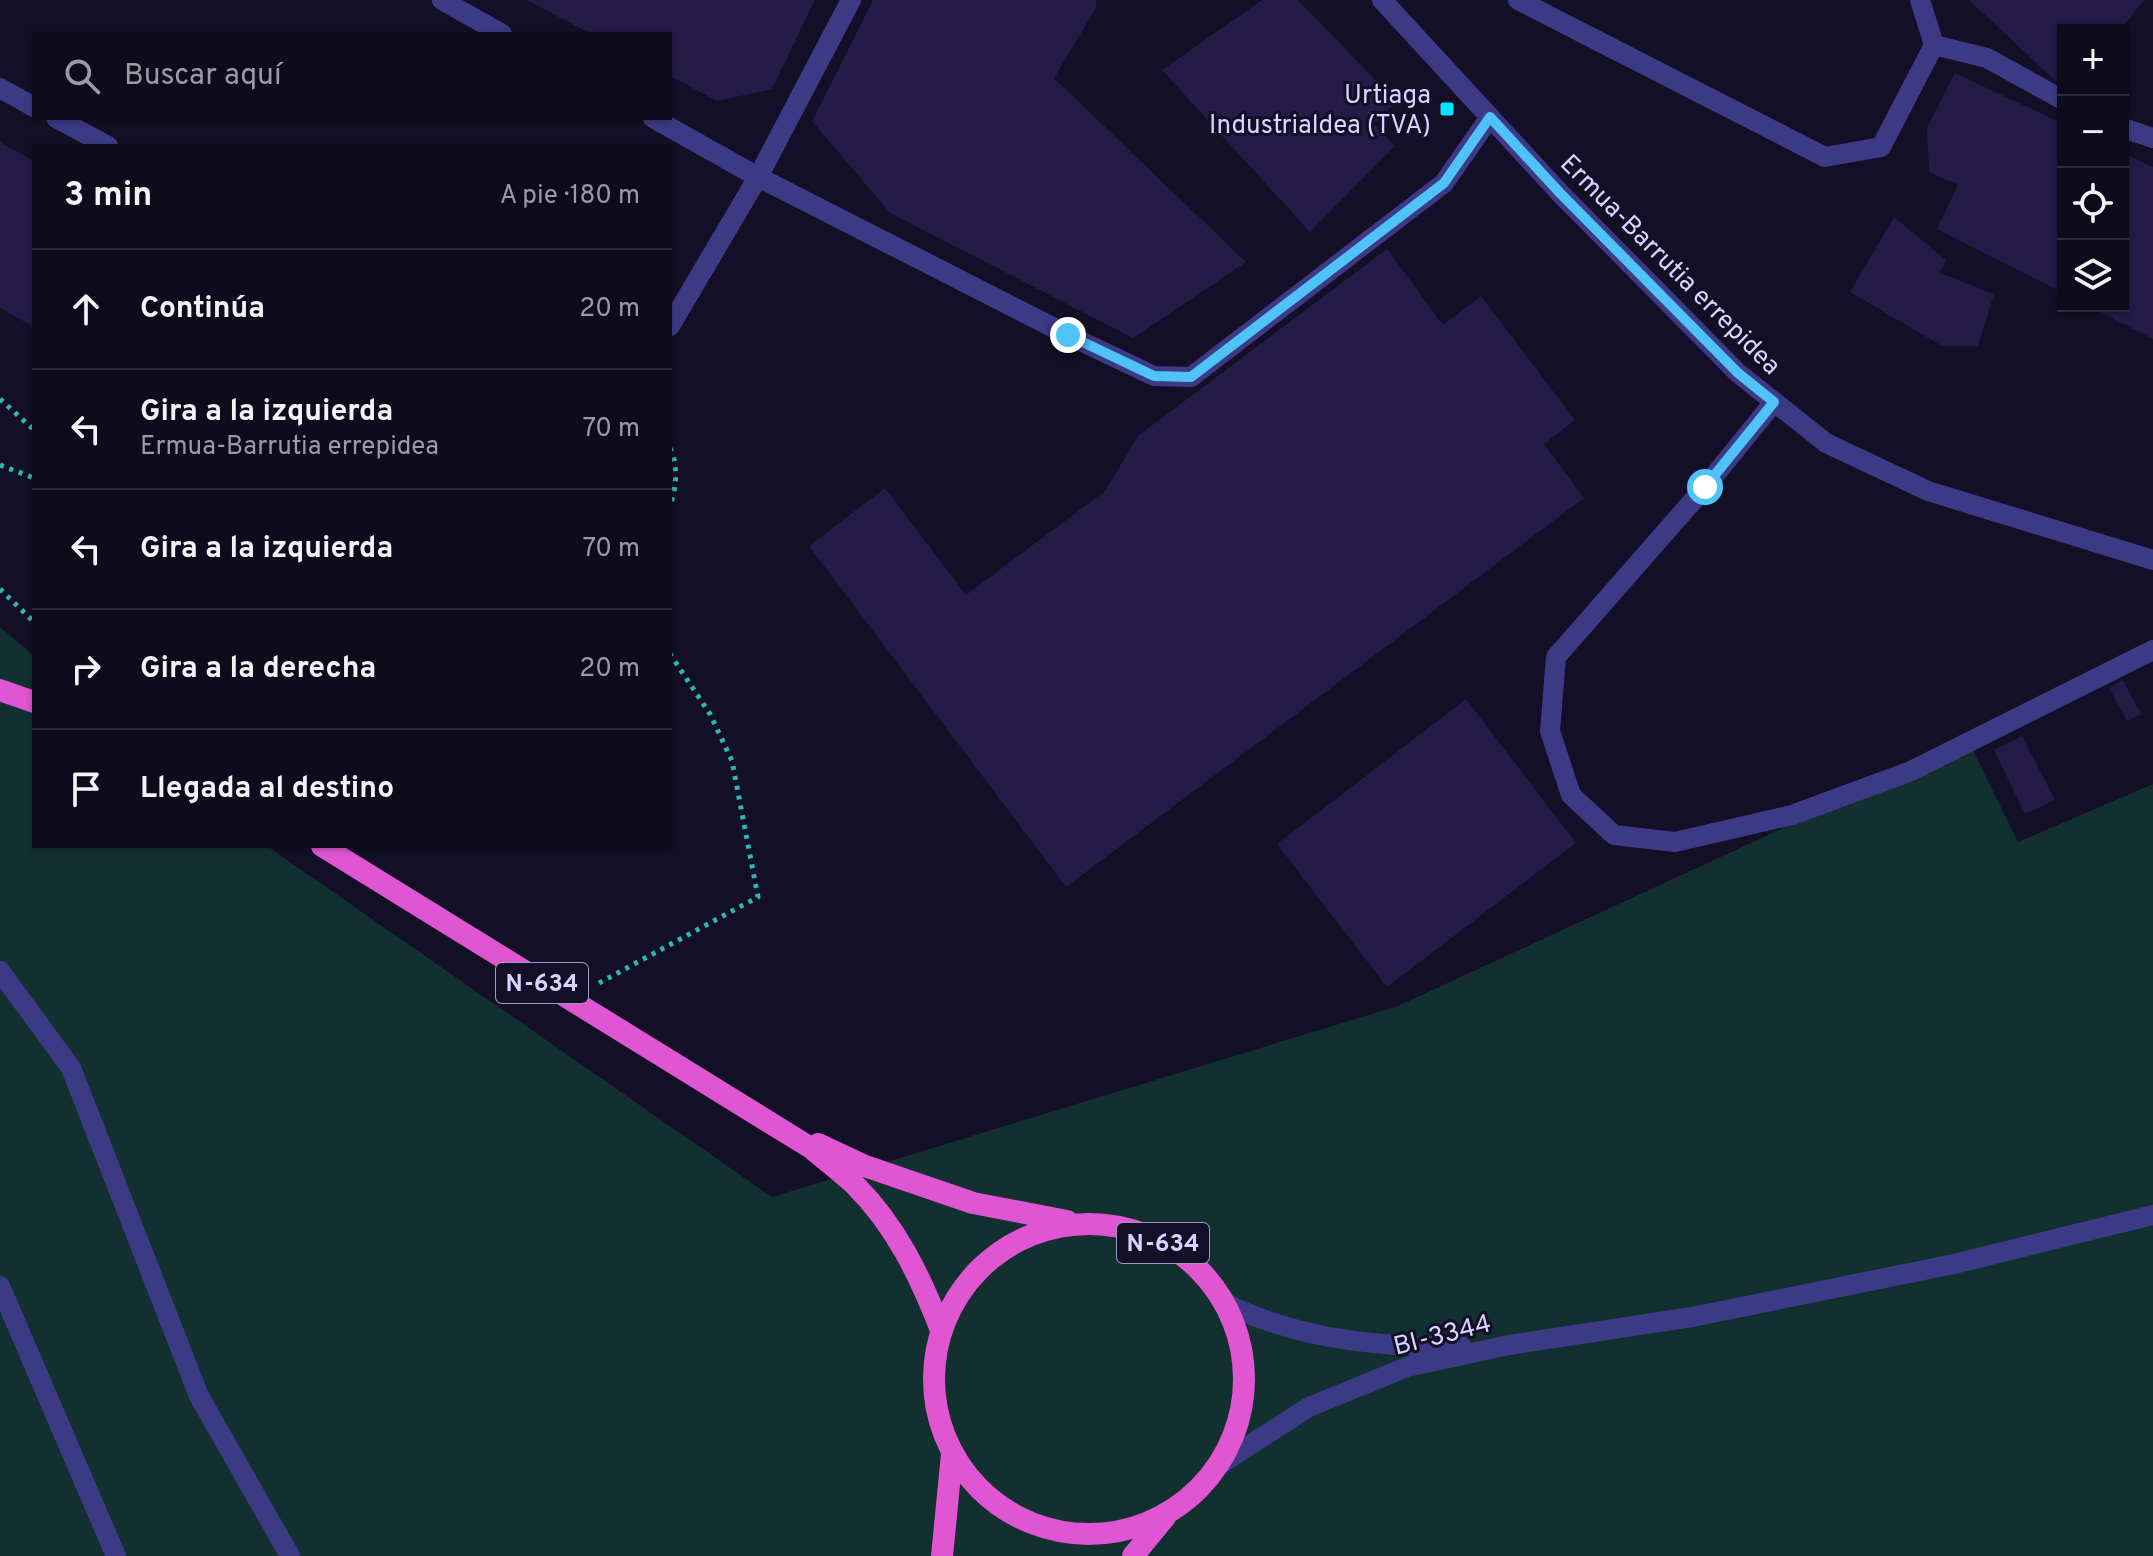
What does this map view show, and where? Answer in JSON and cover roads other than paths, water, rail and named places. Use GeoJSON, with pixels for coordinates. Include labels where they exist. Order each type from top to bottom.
{"type":"FeatureCollection","features":[{"type":"Feature","properties":{"kind":"highway"},"geometry":{"type":"LineString","coordinates":[[0,690],[32,701]]}},
{"type":"Feature","properties":{"kind":"highway","name":"N-634"},"geometry":{"type":"LineString","coordinates":[[325,848],[762,1119],[865,1166],[973,1203],[1079,1224],[1114,1226],[1148,1235],[1178,1252],[1205,1274],[1225,1303],[1244,1356],[1243,1411],[1222,1463],[1197,1493],[1166,1516],[1120,1533],[1070,1534],[1023,1521],[982,1493],[952,1454],[939,1424],[933,1393],[934,1361],[941,1330],[957,1297],[980,1268],[1009,1246],[1043,1230],[1079,1224]]}},
{"type":"Feature","properties":{"kind":"highway"},"geometry":{"type":"LineString","coordinates":[[762,1119],[811,1148],[854,1185],[891,1229],[921,1277],[941,1330]]}},
{"type":"Feature","properties":{"kind":"highway"},"geometry":{"type":"LineString","coordinates":[[942,1556],[952,1454]]}},
{"type":"Feature","properties":{"kind":"highway"},"geometry":{"type":"LineString","coordinates":[[1133,1556],[1166,1516]]}},
{"type":"Feature","properties":{"kind":"street"},"geometry":{"type":"LineString","coordinates":[[442,0],[498,32]]}},
{"type":"Feature","properties":{"kind":"street"},"geometry":{"type":"LineString","coordinates":[[672,323],[758,177],[851,0]]}},
{"type":"Feature","properties":{"kind":"street","name":"Ermua-Barrutia errepidea"},"geometry":{"type":"LineString","coordinates":[[1382,0],[1560,193],[1738,373],[1826,443],[1928,491],[2153,560]]}},
{"type":"Feature","properties":{"kind":"street"},"geometry":{"type":"LineString","coordinates":[[1518,0],[1825,157],[1881,147],[1934,45],[1920,0]]}},
{"type":"Feature","properties":{"kind":"street"},"geometry":{"type":"LineString","coordinates":[[1934,45],[1987,58],[2057,97]]}},
{"type":"Feature","properties":{"kind":"street"},"geometry":{"type":"LineString","coordinates":[[0,88],[32,106]]}},
{"type":"Feature","properties":{"kind":"street"},"geometry":{"type":"LineString","coordinates":[[657,120],[758,177],[1096,349],[1154,376],[1191,377],[1444,183],[1490,117]]}},
{"type":"Feature","properties":{"kind":"street"},"geometry":{"type":"LineString","coordinates":[[60,120],[104,144]]}},
{"type":"Feature","properties":{"kind":"street"},"geometry":{"type":"LineString","coordinates":[[2129,130],[2153,138]]}},
{"type":"Feature","properties":{"kind":"street"},"geometry":{"type":"LineString","coordinates":[[1774,402],[1705,487],[1556,657],[1550,731],[1571,795],[1614,835],[1675,842],[1792,815],[1911,771],[2153,650]]}},
{"type":"Feature","properties":{"kind":"street"},"geometry":{"type":"LineString","coordinates":[[0,971],[71,1068],[199,1396],[290,1556]]}},
{"type":"Feature","properties":{"kind":"street","name":"BI-3344"},"geometry":{"type":"LineString","coordinates":[[1222,1463],[1309,1407],[1407,1367],[1509,1345],[1692,1317],[1939,1267],[2153,1215]]}},
{"type":"Feature","properties":{"kind":"street"},"geometry":{"type":"LineString","coordinates":[[0,1286],[116,1556]]}},
{"type":"Feature","properties":{"kind":"street","name":"BI-3344"},"geometry":{"type":"LineString","coordinates":[[1225,1303],[1256,1318],[1314,1333],[1411,1347],[1509,1345]]}},
{"type":"Feature","properties":{"kind":"place","name":"Urtiaga Industrialdea (TVA)"},"geometry":{"type":"Point","coordinates":[1447,109]}}]}
